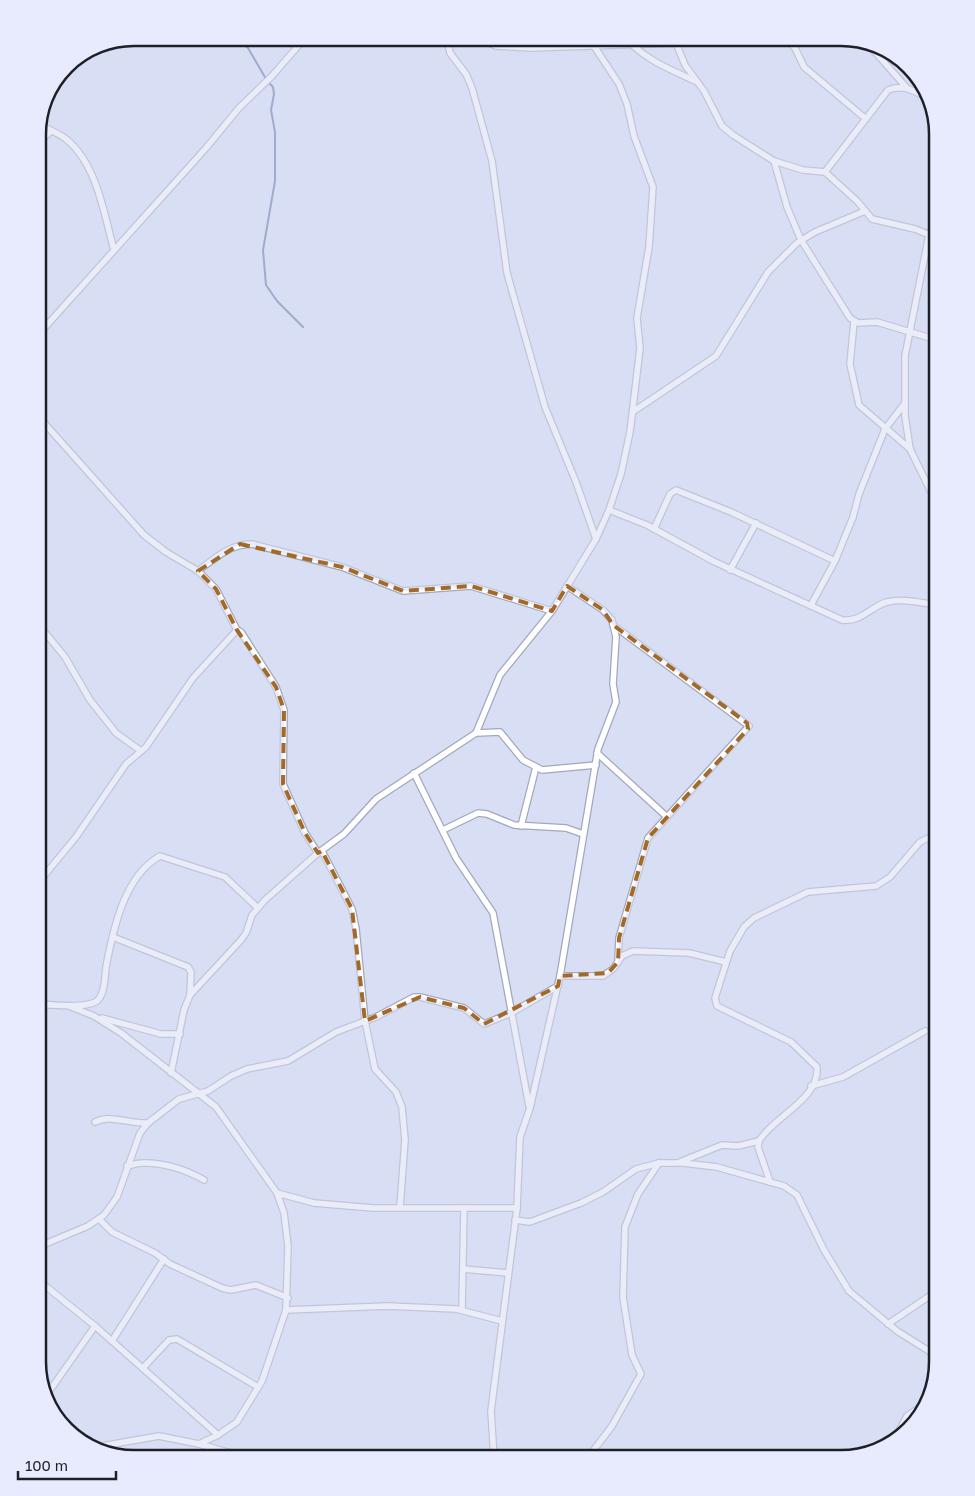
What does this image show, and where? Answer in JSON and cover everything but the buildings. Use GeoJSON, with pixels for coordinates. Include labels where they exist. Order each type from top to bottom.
{"type":"FeatureCollection","features":[{"type":"Feature","properties":{"kind":"street"},"geometry":{"type":"LineString","coordinates":[[46,326],[239,108],[272,76],[299,46]]}},
{"type":"Feature","properties":{"kind":"street"},"geometry":{"type":"LineString","coordinates":[[449,46],[450,53],[466,74],[472,88],[492,161],[507,273],[545,407],[576,482],[596,539]]}},
{"type":"Feature","properties":{"kind":"street"},"geometry":{"type":"LineString","coordinates":[[476,733],[500,675],[552,610],[596,539],[609,510],[621,474],[634,411],[640,348],[637,318],[649,247],[653,187],[634,136],[627,104],[619,84],[594,46],[496,46]]}},
{"type":"Feature","properties":{"kind":"street"},"geometry":{"type":"LineString","coordinates":[[634,46],[660,67],[697,82]]}},
{"type":"Feature","properties":{"kind":"street"},"geometry":{"type":"LineString","coordinates":[[677,46],[685,65],[722,126],[774,161],[803,170],[824,172],[851,195],[872,219],[877,222],[915,229],[929,235],[905,356],[905,403],[910,448],[929,486]]}},
{"type":"Feature","properties":{"kind":"street"},"geometry":{"type":"LineString","coordinates":[[793,46],[804,67],[866,119]]}},
{"type":"Feature","properties":{"kind":"street"},"geometry":{"type":"LineString","coordinates":[[877,55],[906,87],[919,94]]}},
{"type":"Feature","properties":{"kind":"street"},"geometry":{"type":"LineString","coordinates":[[824,172],[888,90],[906,87]]}},
{"type":"Feature","properties":{"kind":"street"},"geometry":{"type":"LineString","coordinates":[[46,129],[66,139],[80,152],[97,190],[114,250]]}},
{"type":"Feature","properties":{"kind":"street"},"geometry":{"type":"LineString","coordinates":[[46,136],[51,131]]}},
{"type":"Feature","properties":{"kind":"street"},"geometry":{"type":"LineString","coordinates":[[774,161],[787,207],[801,240],[833,293],[854,322],[850,364],[857,400],[862,409],[910,448]]}},
{"type":"Feature","properties":{"kind":"street"},"geometry":{"type":"LineString","coordinates":[[634,411],[716,356],[768,272],[801,240],[815,232],[865,211]]}},
{"type":"Feature","properties":{"kind":"street"},"geometry":{"type":"LineString","coordinates":[[854,322],[877,322],[929,337]]}},
{"type":"Feature","properties":{"kind":"street"},"geometry":{"type":"LineString","coordinates":[[811,605],[835,561],[854,517],[859,494],[885,429],[905,403]]}},
{"type":"Feature","properties":{"kind":"street"},"geometry":{"type":"LineString","coordinates":[[46,425],[144,535],[166,552],[198,570],[216,589],[237,630],[241,632],[276,687],[284,710],[283,784],[305,833],[320,852],[352,909],[356,929],[365,1021],[375,1070],[396,1092],[402,1107],[405,1140],[400,1207]]}},
{"type":"Feature","properties":{"kind":"street"},"geometry":{"type":"LineString","coordinates":[[654,529],[670,494],[676,490],[756,523],[835,561]]}},
{"type":"Feature","properties":{"kind":"street"},"geometry":{"type":"LineString","coordinates":[[609,510],[654,529],[730,570],[842,620],[852,621],[862,618],[885,603],[899,600],[929,604]]}},
{"type":"Feature","properties":{"kind":"street"},"geometry":{"type":"LineString","coordinates":[[730,570],[756,523]]}},
{"type":"Feature","properties":{"kind":"street"},"geometry":{"type":"LineString","coordinates":[[198,570],[225,551],[240,544],[252,544],[342,568],[403,591],[471,586],[552,610]]}},
{"type":"Feature","properties":{"kind":"street"},"geometry":{"type":"LineString","coordinates":[[567,586],[603,610],[613,625],[748,726],[648,838],[619,938],[618,962]]}},
{"type":"Feature","properties":{"kind":"street"},"geometry":{"type":"LineString","coordinates":[[493,1450],[491,1411],[517,1208],[520,1137],[530,1108],[558,986],[597,753],[616,702],[613,684],[616,637],[613,625]]}},
{"type":"Feature","properties":{"kind":"street"},"geometry":{"type":"LineString","coordinates":[[46,872],[87,823],[126,764],[141,752],[192,678],[237,630]]}},
{"type":"Feature","properties":{"kind":"street"},"geometry":{"type":"LineString","coordinates":[[46,634],[65,657],[90,700],[116,733],[141,752]]}},
{"type":"Feature","properties":{"kind":"street"},"geometry":{"type":"LineString","coordinates":[[190,995],[246,934],[258,908],[320,852],[344,834],[386,790],[476,733],[500,732],[522,760],[542,770],[596,764]]}},
{"type":"Feature","properties":{"kind":"street"},"geometry":{"type":"LineString","coordinates":[[597,753],[666,816]]}},
{"type":"Feature","properties":{"kind":"street"},"geometry":{"type":"LineString","coordinates":[[521,826],[536,767]]}},
{"type":"Feature","properties":{"kind":"street"},"geometry":{"type":"LineString","coordinates":[[414,773],[456,858],[493,913],[509,989],[510,1013],[530,1108]]}},
{"type":"Feature","properties":{"kind":"street"},"geometry":{"type":"LineString","coordinates":[[443,830],[478,813],[521,826],[566,828],[583,834]]}},
{"type":"Feature","properties":{"kind":"street"},"geometry":{"type":"LineString","coordinates":[[679,1162],[722,1145],[738,1146],[759,1140],[804,1097],[817,1071],[817,1067],[797,1046],[716,1006],[715,998],[726,962],[742,931],[754,918],[808,892],[876,886],[890,877],[920,842],[929,838]]}},
{"type":"Feature","properties":{"kind":"street"},"geometry":{"type":"LineString","coordinates":[[46,1005],[69,1006],[92,1004],[100,997],[112,937],[135,879],[160,856],[225,877],[258,908]]}},
{"type":"Feature","properties":{"kind":"street"},"geometry":{"type":"LineString","coordinates":[[112,937],[188,967],[191,972],[190,995],[184,1010],[171,1073]]}},
{"type":"Feature","properties":{"kind":"street"},"geometry":{"type":"LineString","coordinates":[[560,976],[603,976],[613,970],[622,956],[632,951],[690,953],[726,962]]}},
{"type":"Feature","properties":{"kind":"street"},"geometry":{"type":"LineString","coordinates":[[46,1243],[99,1219],[117,1197],[137,1138],[148,1123],[179,1100],[208,1091],[243,1071],[288,1061],[336,1032],[386,1013],[414,997],[420,996],[464,1008],[484,1024],[510,1013],[558,986]]}},
{"type":"Feature","properties":{"kind":"street"},"geometry":{"type":"LineString","coordinates":[[69,1006],[94,1016],[157,1033],[180,1034]]}},
{"type":"Feature","properties":{"kind":"street"},"geometry":{"type":"LineString","coordinates":[[94,1016],[121,1033],[221,1112],[278,1193],[286,1225],[288,1298],[286,1310],[258,1387],[237,1422],[218,1435],[199,1444]]}},
{"type":"Feature","properties":{"kind":"street"},"geometry":{"type":"LineString","coordinates":[[811,1086],[843,1076],[860,1068],[924,1031]]}},
{"type":"Feature","properties":{"kind":"street"},"geometry":{"type":"LineString","coordinates":[[95,1122],[103,1118],[114,1118],[130,1122],[148,1123]]}},
{"type":"Feature","properties":{"kind":"street"},"geometry":{"type":"LineString","coordinates":[[759,1140],[758,1147],[770,1182]]}},
{"type":"Feature","properties":{"kind":"street"},"geometry":{"type":"LineString","coordinates":[[515,1220],[530,1222],[580,1203],[603,1192],[636,1169],[659,1163],[679,1162],[717,1167],[790,1188],[797,1195],[824,1250],[849,1291],[888,1324],[929,1350]]}},
{"type":"Feature","properties":{"kind":"street"},"geometry":{"type":"LineString","coordinates":[[127,1166],[142,1163],[164,1166],[204,1180]]}},
{"type":"Feature","properties":{"kind":"street"},"geometry":{"type":"LineString","coordinates":[[594,1450],[612,1426],[641,1374],[632,1355],[622,1291],[625,1226],[638,1194],[659,1163]]}},
{"type":"Feature","properties":{"kind":"street"},"geometry":{"type":"LineString","coordinates":[[278,1193],[323,1204],[517,1208]]}},
{"type":"Feature","properties":{"kind":"street"},"geometry":{"type":"LineString","coordinates":[[462,1310],[464,1208]]}},
{"type":"Feature","properties":{"kind":"street"},"geometry":{"type":"LineString","coordinates":[[99,1219],[112,1232],[222,1288],[231,1290],[256,1285],[288,1298]]}},
{"type":"Feature","properties":{"kind":"street"},"geometry":{"type":"LineString","coordinates":[[112,1341],[164,1259]]}},
{"type":"Feature","properties":{"kind":"street"},"geometry":{"type":"LineString","coordinates":[[463,1269],[508,1273]]}},
{"type":"Feature","properties":{"kind":"street"},"geometry":{"type":"LineString","coordinates":[[46,1286],[95,1326],[218,1435]]}},
{"type":"Feature","properties":{"kind":"street"},"geometry":{"type":"LineString","coordinates":[[888,1324],[929,1297]]}},
{"type":"Feature","properties":{"kind":"street"},"geometry":{"type":"LineString","coordinates":[[286,1310],[387,1306],[462,1310],[502,1321]]}},
{"type":"Feature","properties":{"kind":"street"},"geometry":{"type":"LineString","coordinates":[[51,1389],[95,1326]]}},
{"type":"Feature","properties":{"kind":"street"},"geometry":{"type":"LineString","coordinates":[[143,1368],[169,1340],[177,1339],[258,1387]]}},
{"type":"Feature","properties":{"kind":"street"},"geometry":{"type":"LineString","coordinates":[[902,1425],[907,1416],[913,1412]]}},
{"type":"Feature","properties":{"kind":"street"},"geometry":{"type":"LineString","coordinates":[[107,1445],[160,1436],[220,1450]]}},
{"type":"Feature","properties":{"kind":"highlighted area"},"geometry":{"type":"Polygon","coordinates":[[[240,544],[342,567],[403,591],[471,586],[552,611],[567,586],[603,610],[613,625],[747,723],[748,729],[648,838],[619,938],[618,962],[608,973],[560,976],[558,986],[484,1024],[464,1008],[420,997],[365,1021],[352,909],[322,851],[318,853],[305,833],[283,784],[284,710],[276,687],[237,630],[216,589],[198,571],[240,544]]]}},
{"type":"Feature","properties":{"kind":"waterway"},"geometry":{"type":"LineString","coordinates":[[246,46],[266,79]]}},
{"type":"Feature","properties":{"kind":"waterway"},"geometry":{"type":"LineString","coordinates":[[269,83],[273,87],[274,94],[271,110],[275,132],[275,181],[263,250],[266,285],[277,301],[303,327]]}}]}
